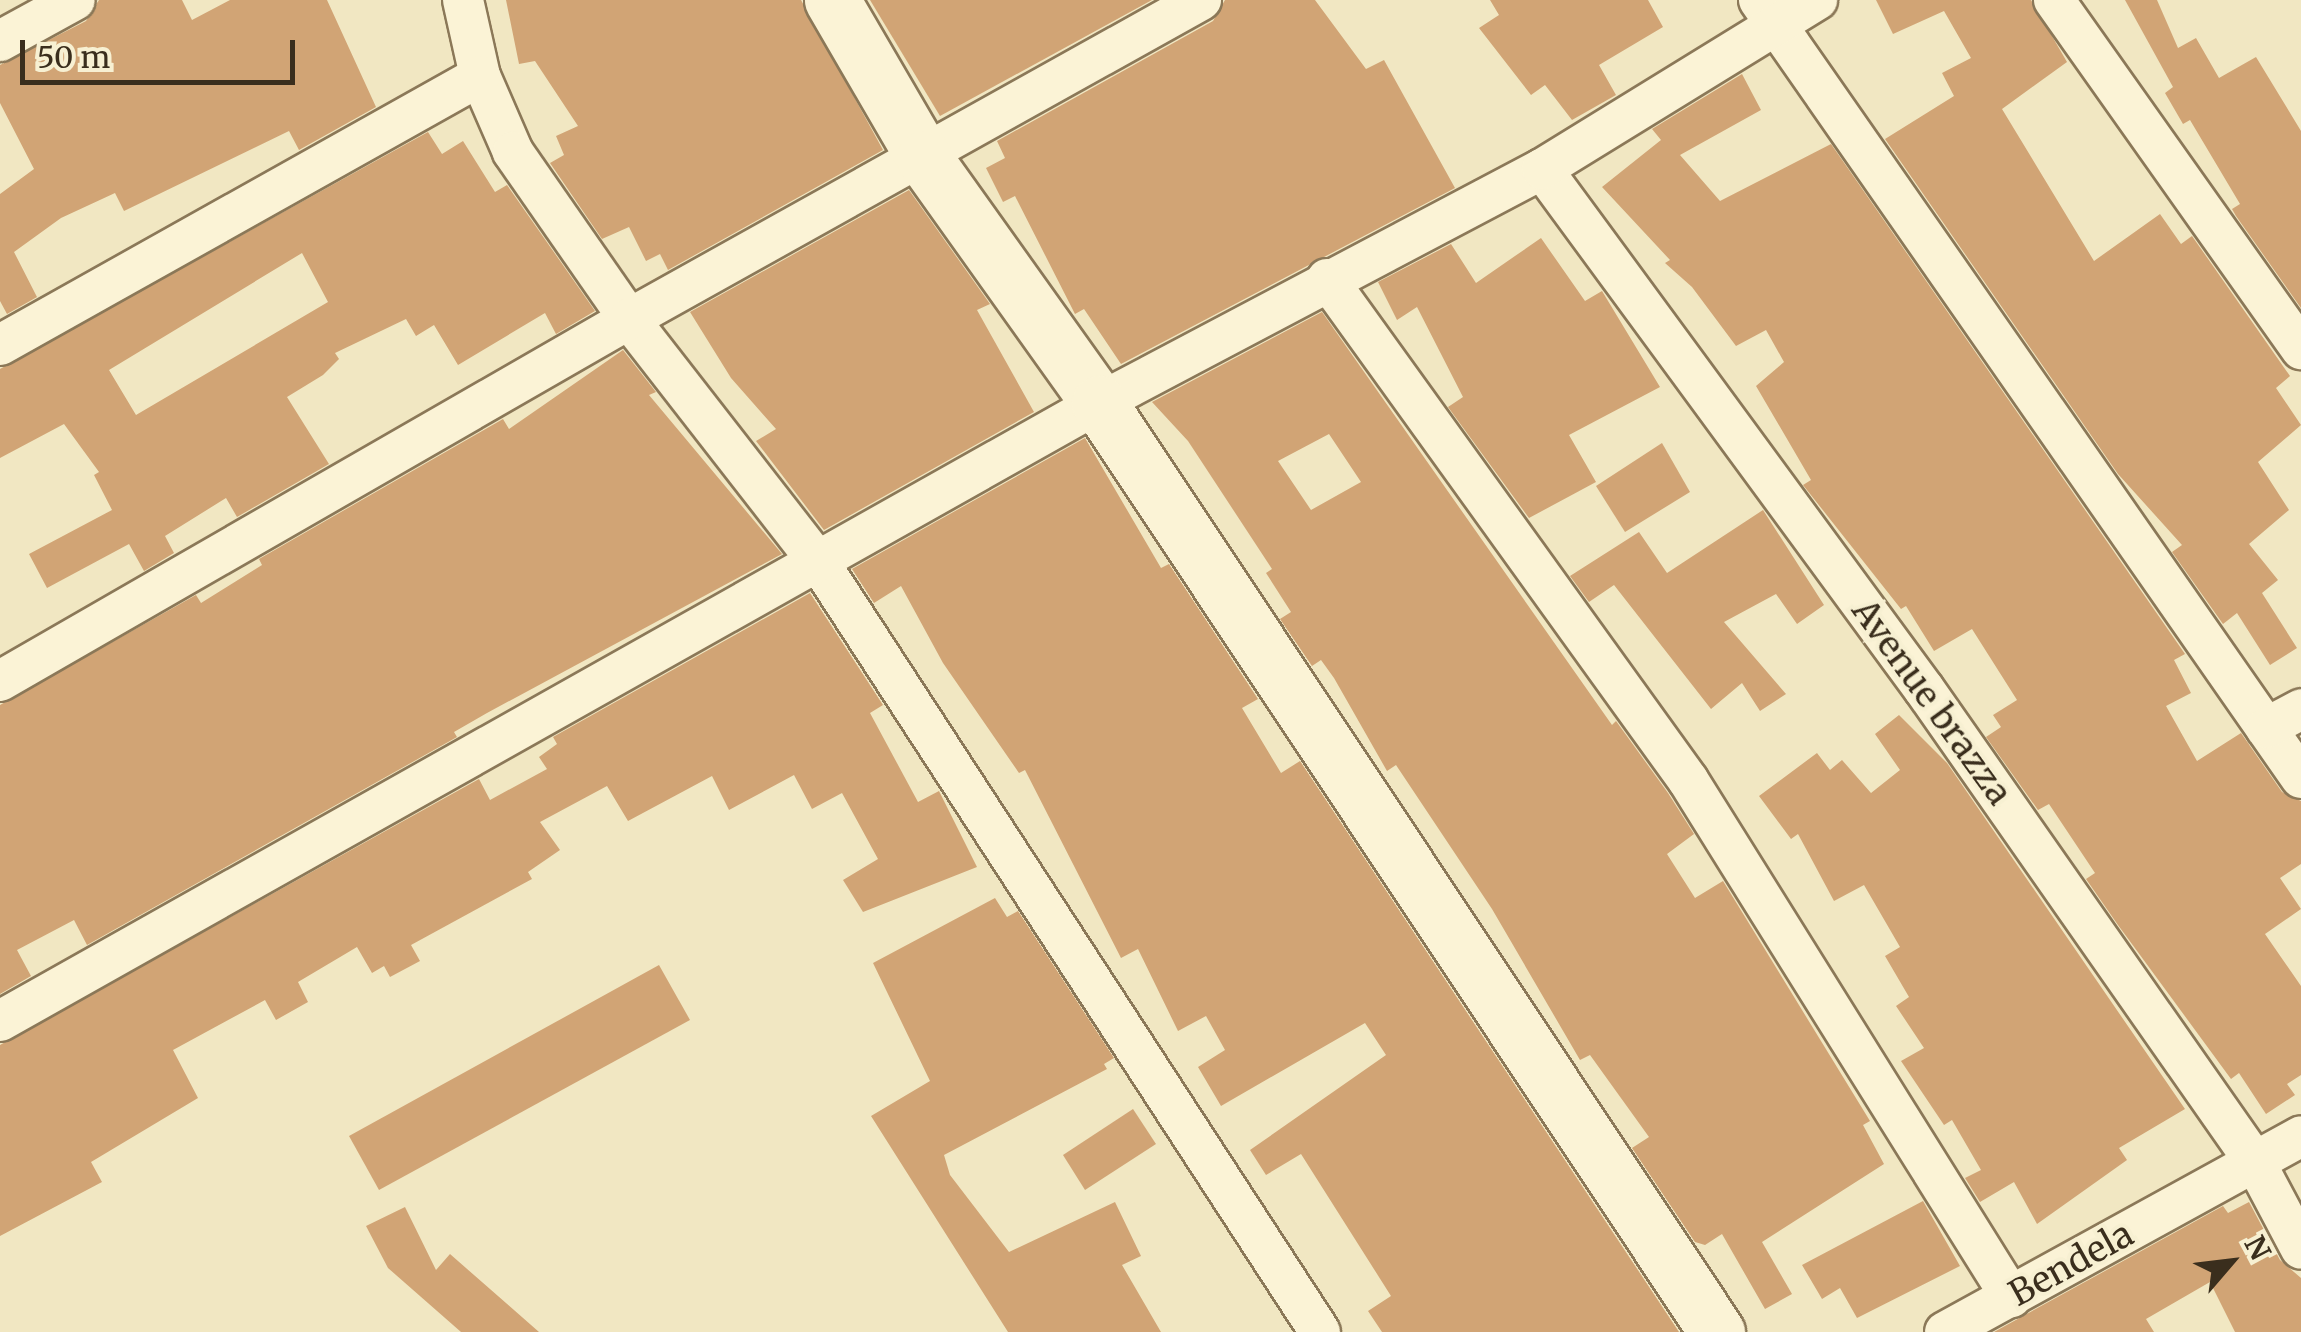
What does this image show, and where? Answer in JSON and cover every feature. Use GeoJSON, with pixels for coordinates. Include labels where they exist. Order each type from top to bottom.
{"type":"FeatureCollection","features":[{"type":"Feature","properties":{"kind":"street"},"geometry":{"type":"LineString","coordinates":[[463,0],[480,76],[514,152],[629,319],[820,564],[1320,1332]]}},
{"type":"Feature","properties":{"kind":"street"},"geometry":{"type":"LineString","coordinates":[[832,0],[924,158],[1099,403],[1717,1332]]}},
{"type":"Feature","properties":{"kind":"street"},"geometry":{"type":"LineString","coordinates":[[0,681],[629,319],[924,158],[1201,0]]}},
{"type":"Feature","properties":{"kind":"street"},"geometry":{"type":"LineString","coordinates":[[0,1020],[820,564],[1099,403],[1326,279],[1542,169],[1767,13],[1817,0]]}},
{"type":"Feature","properties":{"kind":"street"},"geometry":{"type":"LineString","coordinates":[[2054,0],[2301,349]]}},
{"type":"Feature","properties":{"kind":"street"},"geometry":{"type":"LineString","coordinates":[[0,40],[60,3]]}},
{"type":"Feature","properties":{"kind":"street"},"geometry":{"type":"LineString","coordinates":[[1767,13],[2301,778]]}},
{"type":"Feature","properties":{"kind":"street"},"geometry":{"type":"LineString","coordinates":[[0,345],[480,76]]}},
{"type":"Feature","properties":{"kind":"street","name":"Avenue brazza"},"geometry":{"type":"LineString","coordinates":[[1542,169],[1924,689],[2255,1162],[2301,1250]]}},
{"type":"Feature","properties":{"kind":"street"},"geometry":{"type":"LineString","coordinates":[[1326,279],[1688,780],[2011,1297]]}},
{"type":"Feature","properties":{"kind":"street"},"geometry":{"type":"LineString","coordinates":[[2266,728],[2301,709]]}},
{"type":"Feature","properties":{"kind":"street","name":"Bendela"},"geometry":{"type":"LineString","coordinates":[[1946,1332],[2301,1136]]}},
{"type":"Feature","properties":{"kind":"building"},"geometry":{"type":"Polygon","coordinates":[[[99,0],[182,0],[192,20],[230,0],[327,0],[376,107],[299,150],[289,131],[124,211],[115,193],[61,218],[14,252],[37,297],[7,314],[0,301],[0,194],[34,169],[0,103],[0,65],[86,21],[99,0]]]}},
{"type":"Feature","properties":{"kind":"building"},"geometry":{"type":"Polygon","coordinates":[[[506,0],[801,0],[883,150],[668,270],[660,254],[646,261],[629,227],[602,239],[550,163],[564,155],[556,136],[578,126],[535,61],[519,64],[506,0]]]}},
{"type":"Feature","properties":{"kind":"building"},"geometry":{"type":"Polygon","coordinates":[[[870,0],[1152,0],[940,116],[870,0]]]}},
{"type":"Feature","properties":{"kind":"building"},"geometry":{"type":"Polygon","coordinates":[[[1225,0],[1315,0],[1366,69],[1384,60],[1455,188],[1121,364],[1084,309],[1075,314],[1015,196],[1003,202],[986,168],[1005,158],[997,141],[1213,21],[1225,0]]]}},
{"type":"Feature","properties":{"kind":"building"},"geometry":{"type":"Polygon","coordinates":[[[1490,0],[1648,0],[1663,27],[1599,65],[1616,95],[1572,120],[1545,85],[1531,95],[1479,28],[1499,15],[1490,0]]]}},
{"type":"Feature","properties":{"kind":"building"},"geometry":{"type":"Polygon","coordinates":[[[1876,0],[2031,0],[2067,62],[2002,109],[2094,261],[2160,214],[2181,244],[2192,236],[2290,376],[2276,388],[2301,425],[2258,462],[2289,510],[2249,544],[2278,580],[2262,593],[2297,648],[2270,665],[2237,613],[2223,624],[2172,552],[2182,545],[2118,474],[1885,139],[1954,96],[1942,73],[1971,58],[1944,11],[1893,34],[1876,0]]]}},
{"type":"Feature","properties":{"kind":"building"},"geometry":{"type":"Polygon","coordinates":[[[2125,0],[2157,0],[2178,48],[2196,38],[2219,78],[2256,57],[2301,131],[2301,308],[2236,216],[2232,209],[2240,204],[2190,120],[2183,124],[2165,93],[2173,87],[2125,0]]]}},
{"type":"Feature","properties":{"kind":"building"},"geometry":{"type":"Polygon","coordinates":[[[1742,74],[1761,110],[1680,155],[1720,201],[1831,144],[2185,654],[2174,660],[2191,693],[2166,706],[2197,761],[2241,733],[2282,792],[2301,801],[2301,864],[2280,878],[2301,909],[2265,934],[2301,986],[2301,1075],[2287,1084],[2295,1095],[2266,1114],[2239,1073],[2231,1079],[2118,925],[2086,879],[2095,873],[2049,804],[2038,810],[1986,737],[2001,727],[1993,715],[2017,700],[1972,629],[1934,651],[1906,606],[1901,609],[1803,485],[1811,480],[1756,386],[1784,362],[1766,330],[1736,346],[1692,287],[1665,263],[1670,260],[1602,187],[1661,140],[1652,129],[1742,74]]]}},
{"type":"Feature","properties":{"kind":"building"},"geometry":{"type":"Polygon","coordinates":[[[428,132],[442,154],[463,141],[495,192],[507,185],[595,311],[556,334],[545,313],[458,365],[434,325],[416,336],[406,319],[335,353],[339,359],[323,375],[287,397],[329,464],[237,517],[226,498],[165,536],[174,553],[144,571],[129,544],[47,588],[29,554],[112,510],[94,475],[99,472],[64,424],[0,458],[0,369],[428,132]],[[302,253],[109,370],[136,415],[328,302],[302,253]]]}},
{"type":"Feature","properties":{"kind":"building"},"geometry":{"type":"Polygon","coordinates":[[[909,190],[990,304],[977,310],[1034,412],[824,530],[756,441],[776,429],[731,378],[690,312],[909,190]]]}},
{"type":"Feature","properties":{"kind":"building"},"geometry":{"type":"Polygon","coordinates":[[[1541,238],[1585,301],[1602,291],[1660,387],[1569,435],[1596,482],[1529,518],[1448,407],[1463,397],[1417,307],[1397,320],[1378,282],[1451,244],[1476,283],[1541,238]]]}},
{"type":"Feature","properties":{"kind":"building"},"geometry":{"type":"Polygon","coordinates":[[[1322,312],[1612,725],[1616,721],[1668,793],[1694,834],[1667,854],[1695,898],[1723,881],[1870,1121],[1863,1125],[1884,1164],[1762,1242],[1792,1294],[1765,1309],[1722,1234],[1705,1245],[1695,1242],[1632,1148],[1649,1137],[1590,1055],[1580,1060],[1492,909],[1396,765],[1387,771],[1334,678],[1321,660],[1312,666],[1280,619],[1291,612],[1266,573],[1272,569],[1188,441],[1152,402],[1322,312]],[[1329,434],[1278,461],[1311,510],[1361,482],[1329,434]]]}},
{"type":"Feature","properties":{"kind":"building"},"geometry":{"type":"Polygon","coordinates":[[[623,350],[656,392],[649,395],[782,554],[487,713],[454,732],[457,737],[87,945],[74,920],[17,950],[31,976],[0,994],[0,705],[196,595],[201,603],[262,565],[259,559],[503,419],[509,429],[623,350]]]}},
{"type":"Feature","properties":{"kind":"building"},"geometry":{"type":"Polygon","coordinates":[[[1085,438],[1161,568],[1169,564],[1258,699],[1242,708],[1281,773],[1300,761],[1679,1332],[1382,1332],[1368,1311],[1391,1296],[1301,1154],[1266,1175],[1250,1150],[1386,1055],[1365,1023],[1221,1106],[1198,1067],[1225,1050],[1206,1016],[1178,1031],[1138,949],[1121,958],[1025,770],[1019,773],[943,663],[901,586],[874,603],[852,569],[1085,438]]]}},
{"type":"Feature","properties":{"kind":"building"},"geometry":{"type":"Polygon","coordinates":[[[1662,443],[1690,492],[1625,532],[1596,486],[1662,443]]]}},
{"type":"Feature","properties":{"kind":"building"},"geometry":{"type":"Polygon","coordinates":[[[1763,510],[1824,605],[1797,624],[1776,594],[1724,622],[1786,694],[1760,711],[1742,683],[1711,709],[1614,585],[1589,602],[1570,576],[1639,532],[1667,573],[1763,510]]]}},
{"type":"Feature","properties":{"kind":"building"},"geometry":{"type":"Polygon","coordinates":[[[810,593],[883,705],[870,713],[918,802],[939,791],[977,867],[863,912],[843,880],[878,859],[842,793],[812,809],[794,775],[729,810],[712,776],[628,821],[607,786],[540,822],[560,850],[528,872],[532,879],[411,945],[420,961],[390,977],[384,966],[372,973],[357,947],[298,982],[308,1002],[276,1020],[265,1000],[173,1050],[198,1098],[91,1162],[102,1182],[0,1236],[0,1045],[479,779],[490,800],[547,769],[539,757],[557,744],[553,737],[810,593]]]}},
{"type":"Feature","properties":{"kind":"building"},"geometry":{"type":"Polygon","coordinates":[[[1899,715],[1947,763],[2185,1109],[2119,1148],[2127,1160],[2037,1224],[2014,1182],[1980,1202],[1965,1178],[1981,1170],[1952,1120],[1944,1125],[1901,1061],[1924,1048],[1896,1006],[1909,997],[1885,956],[1900,947],[1864,885],[1834,901],[1798,834],[1791,839],[1759,796],[1817,753],[1830,770],[1842,760],[1871,793],[1900,770],[1875,734],[1899,715]]]}},
{"type":"Feature","properties":{"kind":"building"},"geometry":{"type":"Polygon","coordinates":[[[995,898],[1007,917],[1018,911],[1114,1058],[1104,1064],[1107,1069],[944,1155],[950,1175],[1009,1252],[1115,1202],[1141,1256],[1122,1265],[1161,1332],[1008,1332],[871,1116],[930,1081],[873,963],[995,898]]]}},
{"type":"Feature","properties":{"kind":"building"},"geometry":{"type":"Polygon","coordinates":[[[659,965],[690,1020],[379,1190],[349,1136],[659,965]]]}},
{"type":"Feature","properties":{"kind":"building"},"geometry":{"type":"Polygon","coordinates":[[[1133,1109],[1156,1144],[1085,1190],[1063,1155],[1133,1109]]]}},
{"type":"Feature","properties":{"kind":"building"},"geometry":{"type":"Polygon","coordinates":[[[1923,1201],[1960,1266],[1857,1318],[1840,1288],[1822,1299],[1802,1265],[1923,1201]]]}},
{"type":"Feature","properties":{"kind":"building"},"geometry":{"type":"Polygon","coordinates":[[[2249,1202],[2280,1260],[2301,1278],[2301,1332],[2235,1332],[2210,1282],[2146,1319],[2154,1332],[1994,1332],[2223,1206],[2228,1213],[2249,1202]]]}},
{"type":"Feature","properties":{"kind":"building"},"geometry":{"type":"Polygon","coordinates":[[[405,1207],[436,1270],[450,1254],[539,1332],[461,1332],[388,1268],[366,1226],[405,1207]]]}}]}
